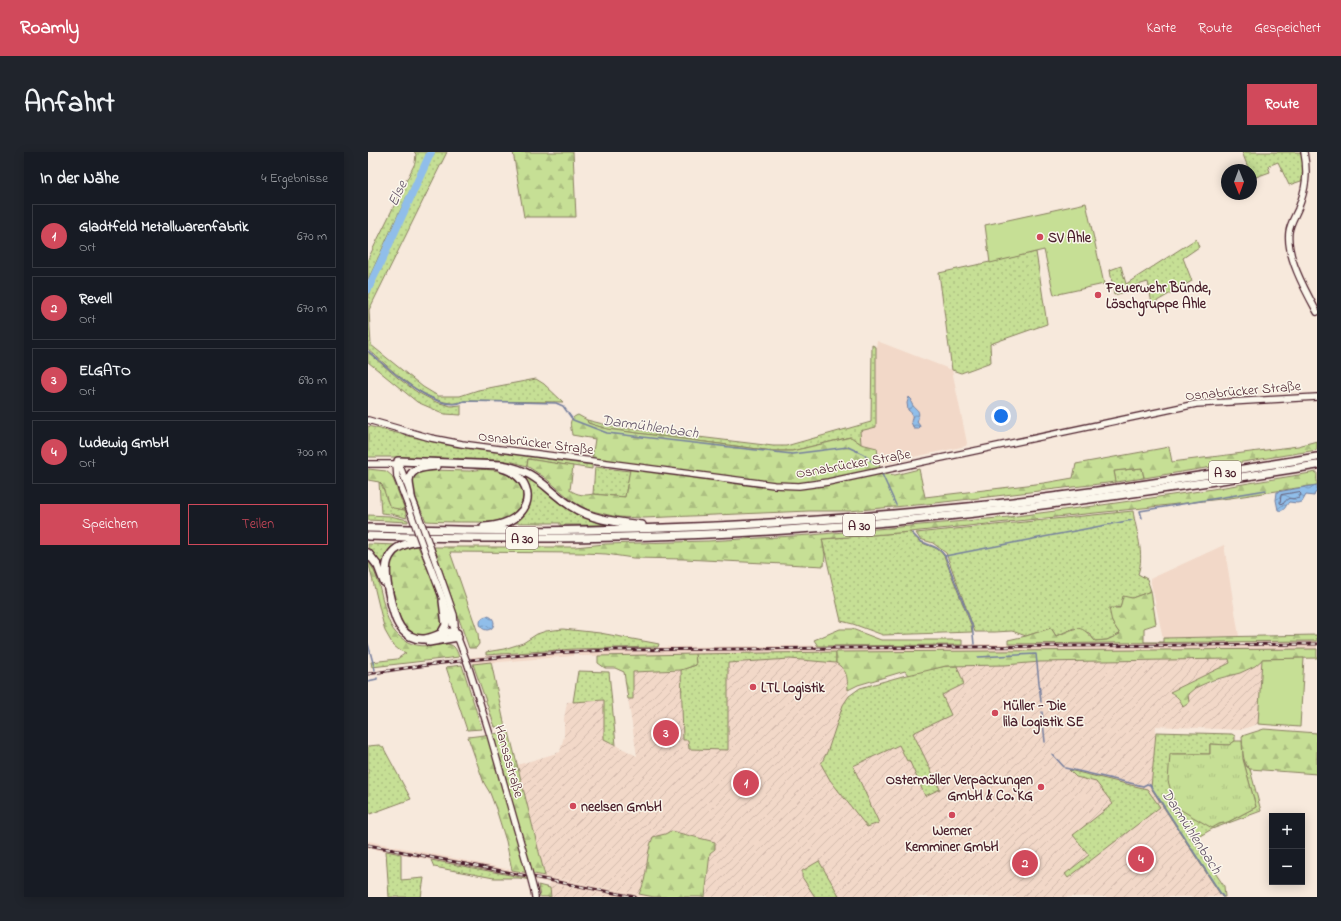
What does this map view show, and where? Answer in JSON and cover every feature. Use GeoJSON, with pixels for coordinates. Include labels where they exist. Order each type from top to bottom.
{"type":"FeatureCollection","features":[{"type":"Feature","properties":{"kind":"highway","name":"A 30"},"geometry":{"type":"LineString","coordinates":[[368,536],[455,538],[636,537],[810,529],[1030,508],[1317,457]]}},
{"type":"Feature","properties":{"kind":"highway"},"geometry":{"type":"LineString","coordinates":[[398,463],[499,468],[516,474],[522,480],[527,494],[523,510],[518,516],[508,522],[493,526],[446,530]]}},
{"type":"Feature","properties":{"kind":"highway"},"geometry":{"type":"LineString","coordinates":[[398,463],[502,465],[514,467],[525,471],[540,480],[571,506],[586,514],[615,522],[666,528]]}},
{"type":"Feature","properties":{"kind":"highway","name":"A 30"},"geometry":{"type":"LineString","coordinates":[[368,528],[549,531],[666,528],[808,521],[941,510],[1131,490],[1317,465]]}},
{"type":"Feature","properties":{"kind":"highway"},"geometry":{"type":"LineString","coordinates":[[411,497],[409,481],[410,475],[414,470],[437,466]]}},
{"type":"Feature","properties":{"kind":"highway"},"geometry":{"type":"LineString","coordinates":[[455,538],[405,544],[390,555],[386,565],[386,573],[387,586],[396,618],[399,626],[409,636],[424,640],[447,632],[457,635]]}},
{"type":"Feature","properties":{"kind":"highway"},"geometry":{"type":"LineString","coordinates":[[368,553],[378,566],[383,578],[394,622],[401,633],[414,641],[421,642],[436,641],[457,635]]}},
{"type":"Feature","properties":{"kind":"highway"},"geometry":{"type":"LineString","coordinates":[[441,634],[446,625],[443,601]]}},
{"type":"Feature","properties":{"kind":"main road"},"geometry":{"type":"LineString","coordinates":[[1304,152],[1306,184],[1289,230],[1289,241],[1290,250],[1297,269],[1317,312]]}},
{"type":"Feature","properties":{"kind":"main road","name":"Osnabrücker Straße"},"geometry":{"type":"LineString","coordinates":[[368,420],[431,438],[462,444],[774,485],[799,486],[828,482],[1196,404],[1317,396]]}},
{"type":"Feature","properties":{"kind":"main road"},"geometry":{"type":"LineString","coordinates":[[368,461],[398,463]]}},
{"type":"Feature","properties":{"kind":"main road"},"geometry":{"type":"LineString","coordinates":[[368,464],[398,463]]}},
{"type":"Feature","properties":{"kind":"main road","name":"Hansastraße"},"geometry":{"type":"LineString","coordinates":[[398,463],[417,511],[454,615],[457,635]]}},
{"type":"Feature","properties":{"kind":"main road","name":"Hansastraße"},"geometry":{"type":"LineString","coordinates":[[398,463],[397,477],[468,665],[490,734],[535,894]]}},
{"type":"Feature","properties":{"kind":"shaded area"},"geometry":{"type":"Polygon","coordinates":[[[877,341],[952,370],[967,443],[966,446],[885,463],[877,448],[861,444],[859,431],[876,427],[877,341]]]}},
{"type":"Feature","properties":{"kind":"shaded area"},"geometry":{"type":"Polygon","coordinates":[[[1224,545],[1239,636],[1163,638],[1150,579],[1224,545]]]}},
{"type":"Feature","properties":{"kind":"shaded area"},"geometry":{"type":"Polygon","coordinates":[[[1317,641],[1317,649],[578,656],[578,649],[658,647],[1317,641]]]}},
{"type":"Feature","properties":{"kind":"shaded area"},"geometry":{"type":"Polygon","coordinates":[[[574,649],[573,656],[473,664],[471,657],[574,649]]]}},
{"type":"Feature","properties":{"kind":"shaded area"},"geometry":{"type":"Polygon","coordinates":[[[790,659],[836,663],[844,668],[849,696],[860,688],[946,666],[1005,665],[1040,662],[1229,659],[1231,663],[1170,692],[1181,701],[1183,707],[1189,703],[1188,694],[1195,688],[1240,673],[1255,666],[1262,659],[1258,724],[1240,730],[1156,726],[1151,788],[1222,897],[706,897],[710,853],[715,849],[715,842],[671,831],[650,844],[644,885],[639,894],[545,876],[517,765],[560,752],[564,736],[564,719],[567,702],[604,700],[604,739],[637,756],[628,699],[633,699],[633,672],[681,670],[683,740],[688,740],[689,749],[728,750],[728,663],[790,659]]]}},
{"type":"Feature","properties":{"kind":"shaded area"},"geometry":{"type":"Polygon","coordinates":[[[368,841],[654,897],[619,897],[368,848],[368,841]]]}},
{"type":"Feature","properties":{"kind":"shaded area"},"geometry":{"type":"Polygon","coordinates":[[[549,883],[619,897],[551,897],[549,883]]]}},
{"type":"Feature","properties":{"kind":"green space"},"geometry":{"type":"Polygon","coordinates":[[[414,152],[429,152],[368,280],[368,259],[415,163],[416,154],[414,152]]]}},
{"type":"Feature","properties":{"kind":"green space"},"geometry":{"type":"Polygon","coordinates":[[[434,152],[447,152],[369,310],[371,345],[423,387],[438,396],[460,396],[478,390],[536,379],[544,384],[563,402],[465,401],[452,403],[439,400],[428,396],[406,382],[368,349],[368,295],[434,152]]]}},
{"type":"Feature","properties":{"kind":"green space"},"geometry":{"type":"Polygon","coordinates":[[[513,152],[573,152],[576,217],[524,217],[513,152]]]}},
{"type":"Feature","properties":{"kind":"green space"},"geometry":{"type":"Polygon","coordinates":[[[1242,152],[1301,152],[1304,180],[1289,185],[1278,162],[1268,166],[1270,172],[1257,177],[1257,164],[1247,164],[1242,152]]]}},
{"type":"Feature","properties":{"kind":"green space","name":"SV Ahle"},"geometry":{"type":"Polygon","coordinates":[[[1086,203],[1104,284],[1054,295],[1044,250],[990,263],[985,225],[1086,203]]]}},
{"type":"Feature","properties":{"kind":"green space"},"geometry":{"type":"Polygon","coordinates":[[[1196,239],[1199,247],[1183,258],[1192,281],[1152,304],[1148,282],[1134,286],[1129,291],[1114,295],[1110,270],[1121,266],[1126,284],[1196,239]]]}},
{"type":"Feature","properties":{"kind":"green space"},"geometry":{"type":"Polygon","coordinates":[[[1036,252],[1047,324],[990,344],[991,362],[961,373],[952,370],[939,273],[1036,252]]]}},
{"type":"Feature","properties":{"kind":"green space"},"geometry":{"type":"Polygon","coordinates":[[[872,345],[876,347],[876,427],[860,431],[861,444],[850,437],[792,451],[773,451],[607,429],[588,423],[587,420],[615,427],[773,446],[786,446],[871,422],[872,345]]]}},
{"type":"Feature","properties":{"kind":"green space"},"geometry":{"type":"Polygon","coordinates":[[[368,352],[417,392],[436,402],[451,406],[461,405],[461,415],[445,414],[417,402],[368,362],[368,352]]]}},
{"type":"Feature","properties":{"kind":"green space"},"geometry":{"type":"Polygon","coordinates":[[[578,415],[587,420],[588,423],[607,429],[773,451],[792,451],[851,437],[861,444],[877,448],[881,475],[895,475],[919,469],[925,497],[1044,483],[1073,478],[1076,464],[1169,447],[1172,462],[1298,446],[1317,441],[1317,450],[1144,478],[1142,468],[1114,471],[1116,482],[927,504],[849,511],[809,511],[644,518],[617,517],[588,510],[574,502],[544,477],[527,466],[528,459],[573,466],[570,490],[573,492],[584,495],[593,494],[625,497],[631,464],[592,458],[595,439],[572,435],[571,421],[578,415]]]}},
{"type":"Feature","properties":{"kind":"green space"},"geometry":{"type":"Polygon","coordinates":[[[368,426],[456,447],[592,465],[592,469],[528,459],[527,466],[499,460],[368,457],[368,426]]]}},
{"type":"Feature","properties":{"kind":"green space"},"geometry":{"type":"Polygon","coordinates":[[[595,467],[630,471],[625,497],[593,494],[595,467]]]}},
{"type":"Feature","properties":{"kind":"green space"},"geometry":{"type":"Polygon","coordinates":[[[512,468],[525,473],[554,495],[613,525],[513,523],[524,510],[529,495],[512,468]]]}},
{"type":"Feature","properties":{"kind":"green space"},"geometry":{"type":"Polygon","coordinates":[[[1142,468],[1144,478],[1116,482],[1114,471],[1142,468]]]}},
{"type":"Feature","properties":{"kind":"green space"},"geometry":{"type":"Polygon","coordinates":[[[368,469],[386,471],[392,476],[405,510],[393,508],[389,505],[382,485],[379,482],[368,480],[368,469]]]}},
{"type":"Feature","properties":{"kind":"green space"},"geometry":{"type":"Polygon","coordinates":[[[430,470],[487,470],[499,471],[510,475],[519,483],[522,489],[523,495],[520,507],[512,516],[498,521],[426,521],[416,498],[413,479],[418,473],[430,470]]]}},
{"type":"Feature","properties":{"kind":"green space"},"geometry":{"type":"Polygon","coordinates":[[[1317,472],[1317,485],[1230,498],[910,532],[822,539],[825,555],[824,566],[633,558],[606,554],[582,553],[450,552],[478,633],[479,644],[476,648],[469,648],[434,547],[575,547],[605,544],[708,541],[811,535],[1009,517],[1200,491],[1317,472]]]}},
{"type":"Feature","properties":{"kind":"green space"},"geometry":{"type":"Polygon","coordinates":[[[379,482],[385,491],[388,503],[391,506],[405,510],[407,518],[381,513],[379,482]]]}},
{"type":"Feature","properties":{"kind":"green space"},"geometry":{"type":"Polygon","coordinates":[[[1133,511],[1141,559],[1138,574],[1147,579],[1151,591],[1132,598],[1123,597],[1120,608],[1115,607],[1112,622],[1120,634],[1107,640],[1095,641],[1089,633],[1074,628],[1056,636],[1051,628],[1026,636],[1012,631],[975,632],[946,553],[933,543],[920,539],[916,533],[1133,511]]]}},
{"type":"Feature","properties":{"kind":"green space"},"geometry":{"type":"Polygon","coordinates":[[[368,515],[390,516],[408,520],[408,522],[368,520],[368,515]]]}},
{"type":"Feature","properties":{"kind":"green space"},"geometry":{"type":"Polygon","coordinates":[[[910,532],[919,541],[935,548],[944,556],[971,625],[972,632],[883,635],[841,621],[822,539],[910,532]]]}},
{"type":"Feature","properties":{"kind":"green space"},"geometry":{"type":"Polygon","coordinates":[[[368,544],[398,545],[384,572],[368,551],[368,544]]]}},
{"type":"Feature","properties":{"kind":"green space"},"geometry":{"type":"Polygon","coordinates":[[[413,546],[418,546],[429,572],[439,600],[442,617],[442,623],[439,629],[429,635],[423,636],[407,630],[400,618],[391,589],[389,572],[389,566],[395,555],[402,550],[413,546]]]}},
{"type":"Feature","properties":{"kind":"green space"},"geometry":{"type":"Polygon","coordinates":[[[368,561],[377,579],[393,630],[407,642],[412,644],[426,646],[445,644],[451,645],[455,648],[459,657],[372,667],[371,662],[397,659],[406,653],[393,645],[385,631],[368,561]]]}},
{"type":"Feature","properties":{"kind":"green space"},"geometry":{"type":"Polygon","coordinates":[[[1151,591],[1156,624],[1144,628],[1144,642],[1163,642],[1163,638],[1317,635],[1317,641],[1008,644],[1008,640],[1051,628],[1056,636],[1077,628],[1085,631],[1095,641],[1107,640],[1120,634],[1112,622],[1109,608],[1120,608],[1123,596],[1132,598],[1151,591]]]}},
{"type":"Feature","properties":{"kind":"green space"},"geometry":{"type":"Polygon","coordinates":[[[563,629],[600,633],[659,644],[658,647],[574,649],[486,655],[486,652],[504,649],[523,643],[537,634],[546,631],[563,629]]]}},
{"type":"Feature","properties":{"kind":"green space"},"geometry":{"type":"Polygon","coordinates":[[[840,629],[852,629],[881,640],[962,640],[962,645],[818,646],[814,640],[840,629]]]}},
{"type":"Feature","properties":{"kind":"green space"},"geometry":{"type":"Polygon","coordinates":[[[1317,649],[1317,658],[1263,659],[1255,666],[1240,673],[1213,680],[1195,688],[1188,694],[1189,703],[1183,707],[1178,698],[1170,692],[1230,663],[1229,659],[1040,662],[1005,665],[946,666],[908,675],[905,671],[858,685],[848,690],[845,672],[836,663],[836,652],[1317,649]]]}},
{"type":"Feature","properties":{"kind":"green space"},"geometry":{"type":"Polygon","coordinates":[[[836,652],[836,663],[790,659],[728,663],[728,750],[689,749],[688,740],[683,740],[681,670],[696,665],[695,654],[836,652]]]}},
{"type":"Feature","properties":{"kind":"green space"},"geometry":{"type":"Polygon","coordinates":[[[695,654],[696,665],[681,670],[633,672],[633,699],[628,699],[624,672],[615,668],[605,668],[598,663],[598,656],[695,654]]]}},
{"type":"Feature","properties":{"kind":"green space"},"geometry":{"type":"Polygon","coordinates":[[[1304,658],[1300,727],[1258,724],[1262,659],[1304,658]]]}},
{"type":"Feature","properties":{"kind":"green space"},"geometry":{"type":"Polygon","coordinates":[[[491,662],[505,727],[495,727],[473,664],[491,662]]]}},
{"type":"Feature","properties":{"kind":"green space"},"geometry":{"type":"Polygon","coordinates":[[[462,665],[482,729],[467,730],[446,667],[462,665]]]}},
{"type":"Feature","properties":{"kind":"green space"},"geometry":{"type":"Polygon","coordinates":[[[946,666],[957,666],[964,684],[942,695],[951,715],[913,733],[940,789],[925,796],[909,760],[907,761],[899,745],[853,766],[879,823],[867,827],[830,780],[821,764],[828,750],[843,705],[849,696],[860,688],[917,672],[946,666]]]}},
{"type":"Feature","properties":{"kind":"green space"},"geometry":{"type":"Polygon","coordinates":[[[578,671],[609,672],[616,745],[604,739],[604,700],[573,702],[578,671]]]}},
{"type":"Feature","properties":{"kind":"green space"},"geometry":{"type":"Polygon","coordinates":[[[1264,729],[1317,733],[1317,774],[1250,769],[1244,758],[1242,736],[1264,729]]]}},
{"type":"Feature","properties":{"kind":"green space"},"geometry":{"type":"Polygon","coordinates":[[[509,732],[545,876],[512,870],[506,841],[496,809],[490,793],[484,783],[468,737],[509,732]]]}},
{"type":"Feature","properties":{"kind":"green space"},"geometry":{"type":"Polygon","coordinates":[[[1156,732],[1232,734],[1235,736],[1235,741],[1229,745],[1210,744],[1210,754],[1170,754],[1219,824],[1228,822],[1256,807],[1243,759],[1247,767],[1250,769],[1261,811],[1212,829],[1193,840],[1224,886],[1225,897],[1222,897],[1151,788],[1156,732]]]}},
{"type":"Feature","properties":{"kind":"green space"},"geometry":{"type":"Polygon","coordinates":[[[1235,741],[1242,741],[1243,759],[1256,807],[1228,822],[1219,824],[1212,828],[1176,807],[1168,781],[1170,754],[1210,754],[1210,744],[1229,745],[1235,741]]]}},
{"type":"Feature","properties":{"kind":"green space"},"geometry":{"type":"Polygon","coordinates":[[[379,745],[383,747],[411,799],[370,814],[368,797],[368,746],[379,745]]]}},
{"type":"Feature","properties":{"kind":"green space"},"geometry":{"type":"Polygon","coordinates":[[[1069,770],[1147,789],[1160,807],[1068,878],[1065,874],[1089,855],[1073,835],[1113,804],[1096,782],[1076,777],[1069,770]]]}},
{"type":"Feature","properties":{"kind":"green space"},"geometry":{"type":"Polygon","coordinates":[[[671,831],[715,842],[715,849],[710,853],[705,897],[654,897],[639,894],[644,880],[653,837],[671,831]]]}},
{"type":"Feature","properties":{"kind":"green space"},"geometry":{"type":"Polygon","coordinates":[[[386,851],[401,854],[401,880],[424,878],[421,897],[389,897],[386,851]]]}},
{"type":"Feature","properties":{"kind":"green space"},"geometry":{"type":"Polygon","coordinates":[[[431,860],[531,880],[519,878],[494,878],[434,867],[431,860]]]}},
{"type":"Feature","properties":{"kind":"green space"},"geometry":{"type":"Polygon","coordinates":[[[819,861],[840,897],[815,897],[802,877],[802,871],[819,861]]]}},
{"type":"Feature","properties":{"kind":"green space"},"geometry":{"type":"Polygon","coordinates":[[[538,885],[550,888],[551,897],[540,897],[538,885]]]}},
{"type":"Feature","properties":{"kind":"water"},"geometry":{"type":"Polygon","coordinates":[[[909,397],[919,414],[917,422],[920,426],[919,429],[914,429],[911,422],[912,414],[908,410],[907,403],[909,397]]]}},
{"type":"Feature","properties":{"kind":"water"},"geometry":{"type":"Polygon","coordinates":[[[1317,485],[1317,492],[1314,496],[1306,495],[1302,502],[1289,502],[1284,509],[1278,510],[1276,500],[1277,492],[1317,485]]]}},
{"type":"Feature","properties":{"kind":"water"},"geometry":{"type":"Polygon","coordinates":[[[487,616],[492,618],[494,623],[492,628],[487,630],[482,628],[480,623],[482,618],[487,616]]]}},
{"type":"Feature","properties":{"kind":"waterway","name":"Else"},"geometry":{"type":"LineString","coordinates":[[368,289],[431,152]]}},
{"type":"Feature","properties":{"kind":"waterway","name":"Darmühlenbach"},"geometry":{"type":"LineString","coordinates":[[368,351],[413,388],[441,402],[453,404],[464,401],[556,403],[563,406],[573,420],[607,433],[792,454],[848,447],[863,454],[876,465]]}},
{"type":"Feature","properties":{"kind":"waterway","name":"Darmühlenbach"},"geometry":{"type":"LineString","coordinates":[[882,474],[896,505]]}},
{"type":"Feature","properties":{"kind":"waterway"},"geometry":{"type":"LineString","coordinates":[[1142,518],[1140,511],[1266,490]]}},
{"type":"Feature","properties":{"kind":"waterway"},"geometry":{"type":"LineString","coordinates":[[945,556],[1132,520]]}},
{"type":"Feature","properties":{"kind":"waterway","name":"Darmühlenbach"},"geometry":{"type":"LineString","coordinates":[[912,533],[921,541],[937,548],[945,556],[972,625],[974,644]]}},
{"type":"Feature","properties":{"kind":"waterway"},"geometry":{"type":"LineString","coordinates":[[368,644],[375,670]]}},
{"type":"Feature","properties":{"kind":"waterway","name":"Darmühlenbach"},"geometry":{"type":"LineString","coordinates":[[978,657],[1036,654],[1041,702]]}},
{"type":"Feature","properties":{"kind":"waterway"},"geometry":{"type":"LineString","coordinates":[[368,681],[377,678]]}},
{"type":"Feature","properties":{"kind":"waterway","name":"Darmühlenbach"},"geometry":{"type":"LineString","coordinates":[[1042,712],[1045,742]]}},
{"type":"Feature","properties":{"kind":"waterway","name":"Darmühlenbach"},"geometry":{"type":"LineString","coordinates":[[1052,754],[1065,768],[1143,786],[1147,784],[1150,785],[1223,897]]}},
{"type":"Feature","properties":{"kind":"railway"},"geometry":{"type":"LineString","coordinates":[[368,674],[489,658],[612,650],[1317,644]]}},
{"type":"Feature","properties":{"kind":"railway"},"geometry":{"type":"LineString","coordinates":[[368,845],[635,897]]}},
{"type":"Feature","properties":{"kind":"place","name":"SV Ahle"},"geometry":{"type":"Point","coordinates":[1040,237]}},
{"type":"Feature","properties":{"kind":"place","name":"Feuerwehr Bünde, Löschgruppe Ahle"},"geometry":{"type":"Point","coordinates":[1098,295]}},
{"type":"Feature","properties":{"kind":"place","name":"LTL Logistik"},"geometry":{"type":"Point","coordinates":[753,687]}},
{"type":"Feature","properties":{"kind":"place","name":"Müller - Die lila Logistik SE"},"geometry":{"type":"Point","coordinates":[995,713]}},
{"type":"Feature","properties":{"kind":"place","name":"ELGATO"},"geometry":{"type":"Point","coordinates":[666,733]}},
{"type":"Feature","properties":{"kind":"place","name":"Gladtfeld Metallwarenfabrik"},"geometry":{"type":"Point","coordinates":[746,783]}},
{"type":"Feature","properties":{"kind":"place","name":"Ostermöller Verpackungen GmbH & Co. KG"},"geometry":{"type":"Point","coordinates":[1041,787]}},
{"type":"Feature","properties":{"kind":"place","name":"neelsen GmbH"},"geometry":{"type":"Point","coordinates":[573,806]}},
{"type":"Feature","properties":{"kind":"place","name":"Werner Kemminer GmbH"},"geometry":{"type":"Point","coordinates":[952,815]}},
{"type":"Feature","properties":{"kind":"place","name":"Ludewig GmbH"},"geometry":{"type":"Point","coordinates":[1141,859]}},
{"type":"Feature","properties":{"kind":"place","name":"Revell"},"geometry":{"type":"Point","coordinates":[1025,863]}}]}
